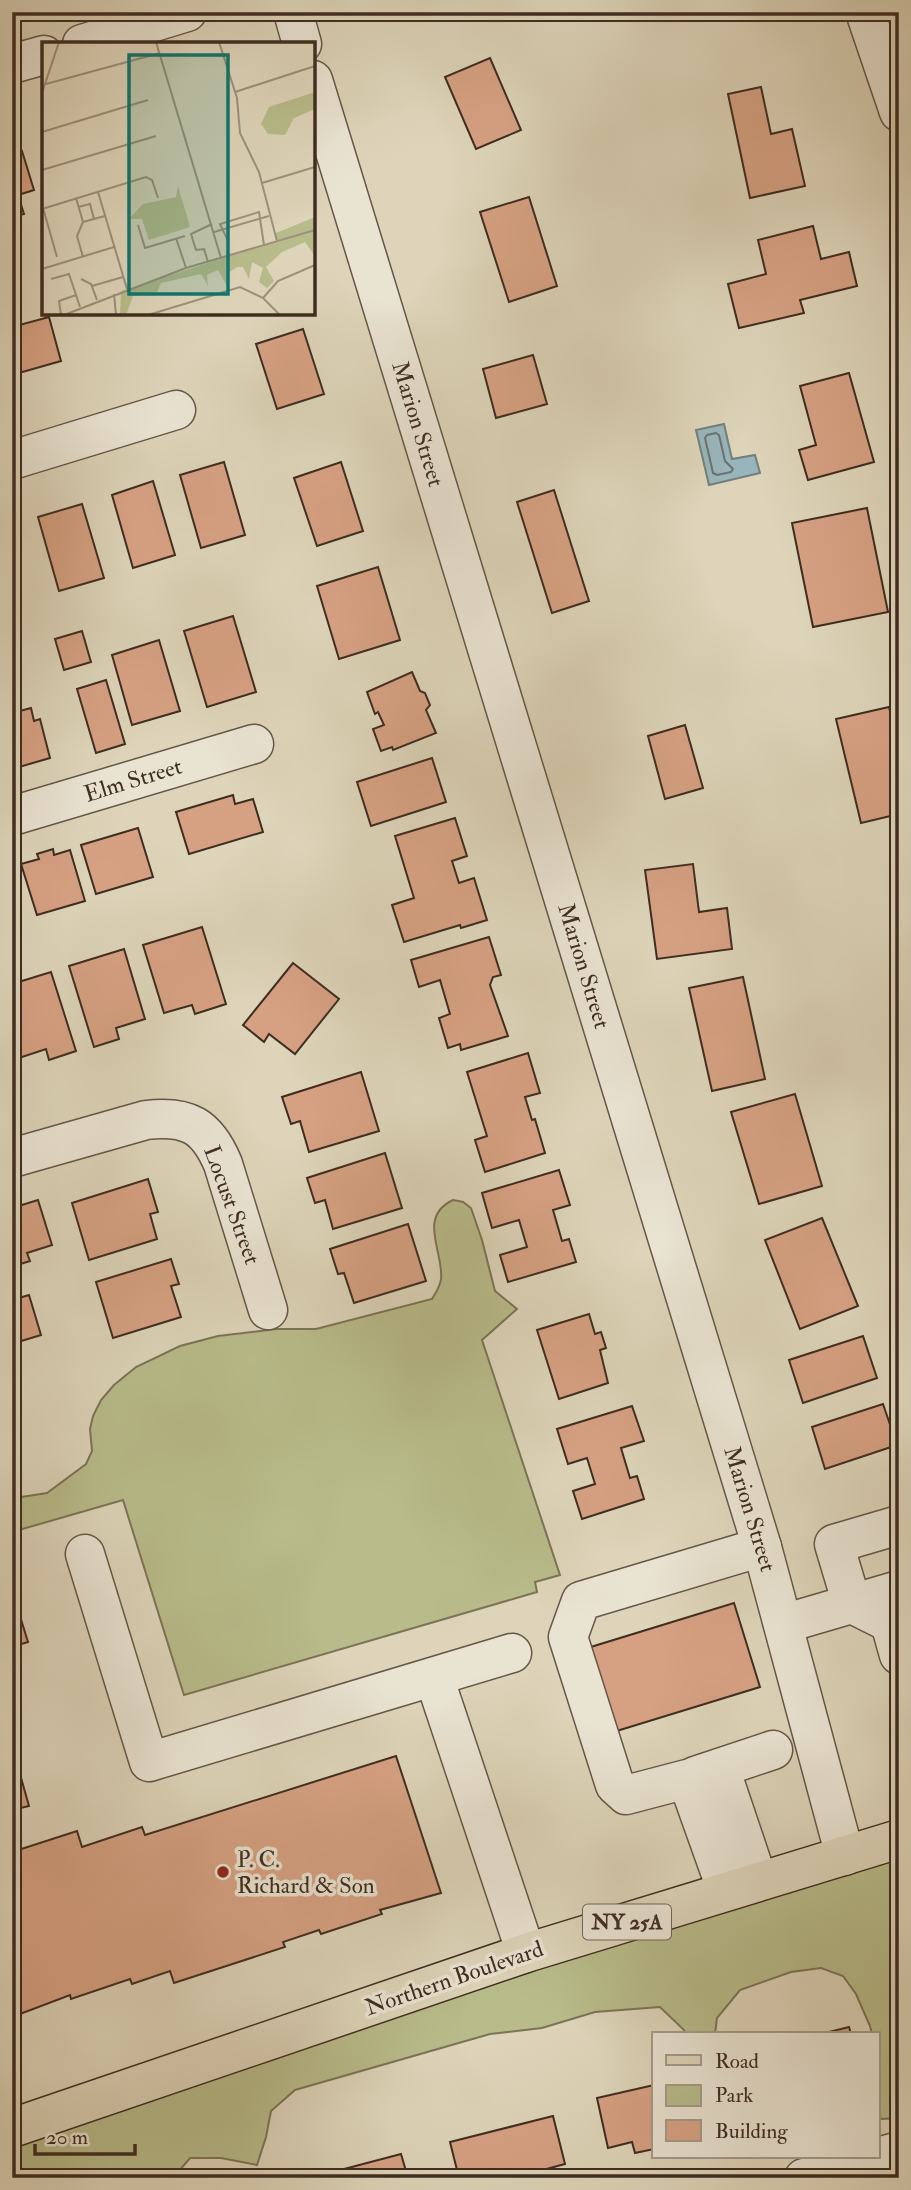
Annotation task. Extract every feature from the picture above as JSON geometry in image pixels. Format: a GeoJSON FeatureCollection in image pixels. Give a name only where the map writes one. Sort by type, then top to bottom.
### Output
{"type":"FeatureCollection","features":[{"type":"Feature","properties":{"kind":"main road","name":"Northern Boulevard"},"geometry":{"type":"LineString","coordinates":[[12,2128],[526,1953],[899,1839]]}},
{"type":"Feature","properties":{"kind":"street"},"geometry":{"type":"LineString","coordinates":[[89,42],[187,12]]}},
{"type":"Feature","properties":{"kind":"street"},"geometry":{"type":"LineString","coordinates":[[293,12],[301,42]]}},
{"type":"Feature","properties":{"kind":"street"},"geometry":{"type":"LineString","coordinates":[[865,12],[899,112]]}},
{"type":"Feature","properties":{"kind":"street"},"geometry":{"type":"LineString","coordinates":[[12,64],[42,56]]}},
{"type":"Feature","properties":{"kind":"street","name":"Marion Street"},"geometry":{"type":"LineString","coordinates":[[315,87],[762,1547],[845,1856]]}},
{"type":"Feature","properties":{"kind":"street"},"geometry":{"type":"LineString","coordinates":[[12,460],[176,410]]}},
{"type":"Feature","properties":{"kind":"street","name":"Elm Street"},"geometry":{"type":"LineString","coordinates":[[12,816],[254,744]]}},
{"type":"Feature","properties":{"kind":"street","name":"Locust Street"},"geometry":{"type":"LineString","coordinates":[[12,1158],[146,1120],[162,1118],[193,1124],[214,1144],[223,1164],[268,1310]]}},
{"type":"Feature","properties":{"kind":"street"},"geometry":{"type":"LineString","coordinates":[[899,1525],[834,1544],[852,1604],[890,1623],[899,1655]]}},
{"type":"Feature","properties":{"kind":"street"},"geometry":{"type":"LineString","coordinates":[[762,1547],[581,1601],[568,1637],[615,1785],[626,1795],[773,1750]]}},
{"type":"Feature","properties":{"kind":"street"},"geometry":{"type":"LineString","coordinates":[[85,1553],[149,1762],[512,1653]]}},
{"type":"Feature","properties":{"kind":"street"},"geometry":{"type":"LineString","coordinates":[[783,1624],[899,1590]]}},
{"type":"Feature","properties":{"kind":"street"},"geometry":{"type":"LineString","coordinates":[[434,1676],[526,1953]]}},
{"type":"Feature","properties":{"kind":"street"},"geometry":{"type":"LineString","coordinates":[[703,1773],[743,1886]]}},
{"type":"Feature","properties":{"kind":"street"},"geometry":{"type":"LineString","coordinates":[[880,2156],[899,2151]]}},
{"type":"Feature","properties":{"kind":"street"},"geometry":{"type":"LineString","coordinates":[[804,2178],[874,2158]]}},
{"type":"Feature","properties":{"kind":"green space"},"geometry":{"type":"Polygon","coordinates":[[[453,1200],[463,1202],[471,1208],[495,1291],[517,1309],[482,1340],[560,1575],[535,1582],[537,1592],[184,1695],[123,1500],[19,1530],[12,1527],[12,1500],[47,1493],[86,1464],[92,1451],[90,1429],[93,1416],[101,1400],[136,1367],[180,1346],[218,1336],[277,1329],[316,1329],[432,1299],[441,1279],[434,1225],[442,1207],[453,1200]]]}},
{"type":"Feature","properties":{"kind":"green space"},"geometry":{"type":"Polygon","coordinates":[[[899,1839],[897,2118],[880,2118],[880,2032],[872,2032],[856,1994],[843,1976],[821,1968],[791,1972],[740,1990],[717,2018],[715,2032],[685,2032],[660,2007],[595,2012],[542,2028],[490,2034],[295,2090],[271,2111],[257,2165],[221,2158],[190,2158],[173,2178],[12,2178],[12,2128],[899,1839]]]}},
{"type":"Feature","properties":{"kind":"water"},"geometry":{"type":"Polygon","coordinates":[[[724,424],[732,459],[755,455],[760,473],[709,485],[696,430],[724,424]]]}},
{"type":"Feature","properties":{"kind":"building"},"geometry":{"type":"Polygon","coordinates":[[[490,58],[521,130],[476,149],[445,77],[490,58]]]}},
{"type":"Feature","properties":{"kind":"building"},"geometry":{"type":"Polygon","coordinates":[[[761,87],[771,134],[792,129],[805,186],[750,198],[728,94],[761,87]]]}},
{"type":"Feature","properties":{"kind":"building"},"geometry":{"type":"Polygon","coordinates":[[[22,151],[34,190],[18,195],[24,214],[12,217],[12,154],[22,151]]]}},
{"type":"Feature","properties":{"kind":"building"},"geometry":{"type":"Polygon","coordinates":[[[529,197],[557,286],[509,302],[480,212],[529,197]]]}},
{"type":"Feature","properties":{"kind":"building"},"geometry":{"type":"Polygon","coordinates":[[[813,226],[821,259],[849,252],[857,286],[800,300],[804,313],[739,328],[728,284],[766,274],[758,240],[813,226]]]}},
{"type":"Feature","properties":{"kind":"building"},"geometry":{"type":"Polygon","coordinates":[[[49,317],[61,361],[12,375],[12,327],[49,317]]]}},
{"type":"Feature","properties":{"kind":"building"},"geometry":{"type":"Polygon","coordinates":[[[303,329],[324,394],[277,409],[256,344],[303,329]]]}},
{"type":"Feature","properties":{"kind":"building"},"geometry":{"type":"Polygon","coordinates":[[[533,355],[547,404],[496,418],[483,369],[533,355]]]}},
{"type":"Feature","properties":{"kind":"building"},"geometry":{"type":"Polygon","coordinates":[[[849,373],[874,462],[808,480],[799,450],[816,445],[800,386],[849,373]]]}},
{"type":"Feature","properties":{"kind":"building"},"geometry":{"type":"Polygon","coordinates":[[[224,462],[245,535],[201,548],[180,475],[224,462]]]}},
{"type":"Feature","properties":{"kind":"building"},"geometry":{"type":"Polygon","coordinates":[[[341,462],[363,531],[317,546],[294,478],[341,462]]]}},
{"type":"Feature","properties":{"kind":"building"},"geometry":{"type":"Polygon","coordinates":[[[153,481],[175,555],[133,568],[112,495],[153,481]]]}},
{"type":"Feature","properties":{"kind":"building"},"geometry":{"type":"Polygon","coordinates":[[[554,490],[589,601],[552,613],[517,502],[554,490]]]}},
{"type":"Feature","properties":{"kind":"building"},"geometry":{"type":"Polygon","coordinates":[[[82,504],[104,578],[59,591],[38,517],[82,504]]]}},
{"type":"Feature","properties":{"kind":"building"},"geometry":{"type":"Polygon","coordinates":[[[867,508],[888,612],[813,627],[792,523],[867,508]]]}},
{"type":"Feature","properties":{"kind":"building"},"geometry":{"type":"Polygon","coordinates":[[[378,567],[400,640],[339,659],[317,586],[378,567]]]}},
{"type":"Feature","properties":{"kind":"building"},"geometry":{"type":"Polygon","coordinates":[[[233,616],[256,692],[207,707],[184,631],[233,616]]]}},
{"type":"Feature","properties":{"kind":"building"},"geometry":{"type":"Polygon","coordinates":[[[82,631],[91,662],[64,670],[55,639],[82,631]]]}},
{"type":"Feature","properties":{"kind":"building"},"geometry":{"type":"Polygon","coordinates":[[[159,640],[180,711],[132,725],[112,655],[159,640]]]}},
{"type":"Feature","properties":{"kind":"building"},"geometry":{"type":"Polygon","coordinates":[[[412,672],[430,705],[426,710],[436,733],[393,750],[392,747],[381,751],[373,729],[384,725],[378,712],[375,714],[367,692],[412,672]]]}},
{"type":"Feature","properties":{"kind":"building"},"geometry":{"type":"Polygon","coordinates":[[[106,680],[125,744],[96,753],[77,689],[106,680]]]}},
{"type":"Feature","properties":{"kind":"building"},"geometry":{"type":"Polygon","coordinates":[[[889,707],[899,749],[899,814],[861,823],[836,719],[889,707]]]}},
{"type":"Feature","properties":{"kind":"building"},"geometry":{"type":"Polygon","coordinates":[[[31,708],[34,721],[40,719],[50,758],[19,767],[16,754],[12,755],[12,713],[31,708]]]}},
{"type":"Feature","properties":{"kind":"building"},"geometry":{"type":"Polygon","coordinates":[[[685,725],[703,788],[665,799],[648,736],[685,725]]]}},
{"type":"Feature","properties":{"kind":"building"},"geometry":{"type":"Polygon","coordinates":[[[432,758],[446,802],[371,826],[357,782],[432,758]]]}},
{"type":"Feature","properties":{"kind":"building"},"geometry":{"type":"Polygon","coordinates":[[[233,795],[235,804],[253,799],[263,832],[189,854],[176,812],[233,795]]]}},
{"type":"Feature","properties":{"kind":"building"},"geometry":{"type":"Polygon","coordinates":[[[455,818],[467,856],[452,861],[459,883],[474,878],[487,920],[404,942],[392,905],[414,898],[395,836],[455,818]]]}},
{"type":"Feature","properties":{"kind":"building"},"geometry":{"type":"Polygon","coordinates":[[[138,828],[153,877],[96,894],[81,845],[138,828]]]}},
{"type":"Feature","properties":{"kind":"building"},"geometry":{"type":"Polygon","coordinates":[[[53,849],[54,855],[70,850],[85,901],[37,915],[21,864],[39,859],[37,854],[53,849]]]}},
{"type":"Feature","properties":{"kind":"building"},"geometry":{"type":"Polygon","coordinates":[[[693,864],[699,912],[727,908],[732,949],[657,959],[645,870],[693,864]]]}},
{"type":"Feature","properties":{"kind":"building"},"geometry":{"type":"Polygon","coordinates":[[[202,927],[226,1004],[195,1014],[192,1005],[164,1013],[143,945],[202,927]]]}},
{"type":"Feature","properties":{"kind":"building"},"geometry":{"type":"Polygon","coordinates":[[[489,937],[501,975],[493,977],[490,985],[508,1036],[461,1050],[460,1044],[448,1048],[439,1018],[450,1014],[440,980],[419,987],[411,960],[489,937]]]}},
{"type":"Feature","properties":{"kind":"building"},"geometry":{"type":"Polygon","coordinates":[[[124,949],[145,1019],[116,1028],[119,1039],[94,1047],[69,966],[124,949]]]}},
{"type":"Feature","properties":{"kind":"building"},"geometry":{"type":"Polygon","coordinates":[[[293,963],[339,999],[295,1054],[269,1034],[264,1042],[243,1025],[293,963]]]}},
{"type":"Feature","properties":{"kind":"building"},"geometry":{"type":"Polygon","coordinates":[[[51,972],[76,1051],[49,1060],[46,1049],[19,1058],[12,1036],[12,984],[51,972]]]}},
{"type":"Feature","properties":{"kind":"building"},"geometry":{"type":"Polygon","coordinates":[[[743,977],[765,1079],[712,1091],[689,988],[743,977]]]}},
{"type":"Feature","properties":{"kind":"building"},"geometry":{"type":"Polygon","coordinates":[[[528,1053],[540,1093],[525,1097],[545,1153],[485,1172],[475,1140],[487,1136],[467,1072],[528,1053]]]}},
{"type":"Feature","properties":{"kind":"building"},"geometry":{"type":"Polygon","coordinates":[[[361,1072],[379,1131],[309,1152],[300,1121],[291,1124],[282,1097],[361,1072]]]}},
{"type":"Feature","properties":{"kind":"building"},"geometry":{"type":"Polygon","coordinates":[[[795,1094],[822,1186],[759,1204],[731,1112],[795,1094]]]}},
{"type":"Feature","properties":{"kind":"building"},"geometry":{"type":"Polygon","coordinates":[[[385,1153],[402,1208],[333,1229],[325,1200],[315,1203],[307,1178],[385,1153]]]}},
{"type":"Feature","properties":{"kind":"building"},"geometry":{"type":"Polygon","coordinates":[[[559,1170],[570,1205],[553,1210],[562,1241],[569,1239],[576,1262],[508,1282],[500,1255],[527,1247],[519,1220],[492,1228],[482,1193],[559,1170]]]}},
{"type":"Feature","properties":{"kind":"building"},"geometry":{"type":"Polygon","coordinates":[[[148,1179],[158,1212],[150,1214],[157,1239],[89,1260],[72,1203],[148,1179]]]}},
{"type":"Feature","properties":{"kind":"building"},"geometry":{"type":"Polygon","coordinates":[[[38,1200],[52,1245],[27,1253],[30,1261],[14,1266],[12,1208],[38,1200]]]}},
{"type":"Feature","properties":{"kind":"building"},"geometry":{"type":"Polygon","coordinates":[[[822,1218],[858,1306],[800,1329],[765,1240],[822,1218]]]}},
{"type":"Feature","properties":{"kind":"building"},"geometry":{"type":"Polygon","coordinates":[[[408,1224],[426,1281],[354,1303],[344,1273],[338,1274],[330,1249],[408,1224]]]}},
{"type":"Feature","properties":{"kind":"building"},"geometry":{"type":"Polygon","coordinates":[[[171,1259],[179,1284],[171,1286],[181,1317],[113,1338],[96,1282],[171,1259]]]}},
{"type":"Feature","properties":{"kind":"building"},"geometry":{"type":"Polygon","coordinates":[[[29,1295],[41,1335],[18,1342],[12,1325],[12,1300],[29,1295]]]}},
{"type":"Feature","properties":{"kind":"building"},"geometry":{"type":"Polygon","coordinates":[[[589,1314],[595,1334],[601,1332],[606,1348],[600,1350],[608,1383],[559,1399],[537,1330],[589,1314]]]}},
{"type":"Feature","properties":{"kind":"building"},"geometry":{"type":"Polygon","coordinates":[[[863,1336],[877,1378],[803,1403],[789,1360],[863,1336]]]}},
{"type":"Feature","properties":{"kind":"building"},"geometry":{"type":"Polygon","coordinates":[[[883,1404],[897,1445],[825,1469],[812,1427],[883,1404]]]}},
{"type":"Feature","properties":{"kind":"building"},"geometry":{"type":"Polygon","coordinates":[[[632,1406],[644,1441],[621,1448],[630,1478],[637,1476],[644,1499],[582,1519],[573,1491],[595,1484],[587,1458],[568,1464],[557,1429],[632,1406]]]}},
{"type":"Feature","properties":{"kind":"building"},"geometry":{"type":"Polygon","coordinates":[[[12,1590],[28,1642],[12,1647],[12,1590]]]}},
{"type":"Feature","properties":{"kind":"building"},"geometry":{"type":"Polygon","coordinates":[[[734,1603],[760,1687],[607,1734],[581,1650],[734,1603]]]}},
{"type":"Feature","properties":{"kind":"building","name":"P. C. Richard & Son"},"geometry":{"type":"Polygon","coordinates":[[[396,1756],[441,1893],[380,1910],[382,1914],[321,1934],[319,1930],[283,1942],[285,1947],[174,1983],[170,1971],[132,1984],[130,1979],[71,1999],[70,1995],[12,2017],[12,1852],[77,1831],[82,1847],[142,1827],[145,1835],[396,1756]]]}},
{"type":"Feature","properties":{"kind":"building"},"geometry":{"type":"Polygon","coordinates":[[[16,1760],[29,1806],[12,1810],[12,1761],[16,1760]]]}},
{"type":"Feature","properties":{"kind":"building"},"geometry":{"type":"Polygon","coordinates":[[[849,2027],[850,2032],[829,2032],[849,2027]]]}},
{"type":"Feature","properties":{"kind":"building"},"geometry":{"type":"Polygon","coordinates":[[[652,2085],[652,2149],[635,2153],[632,2142],[608,2148],[597,2098],[652,2085]]]}},
{"type":"Feature","properties":{"kind":"building"},"geometry":{"type":"Polygon","coordinates":[[[553,2116],[565,2164],[513,2178],[459,2178],[450,2142],[553,2116]]]}},
{"type":"Feature","properties":{"kind":"building"},"geometry":{"type":"Polygon","coordinates":[[[401,2154],[408,2178],[310,2178],[401,2154]]]}},
{"type":"Feature","properties":{"kind":"place","name":"P. C. Richard & Son"},"geometry":{"type":"Point","coordinates":[223,1872]}}]}
